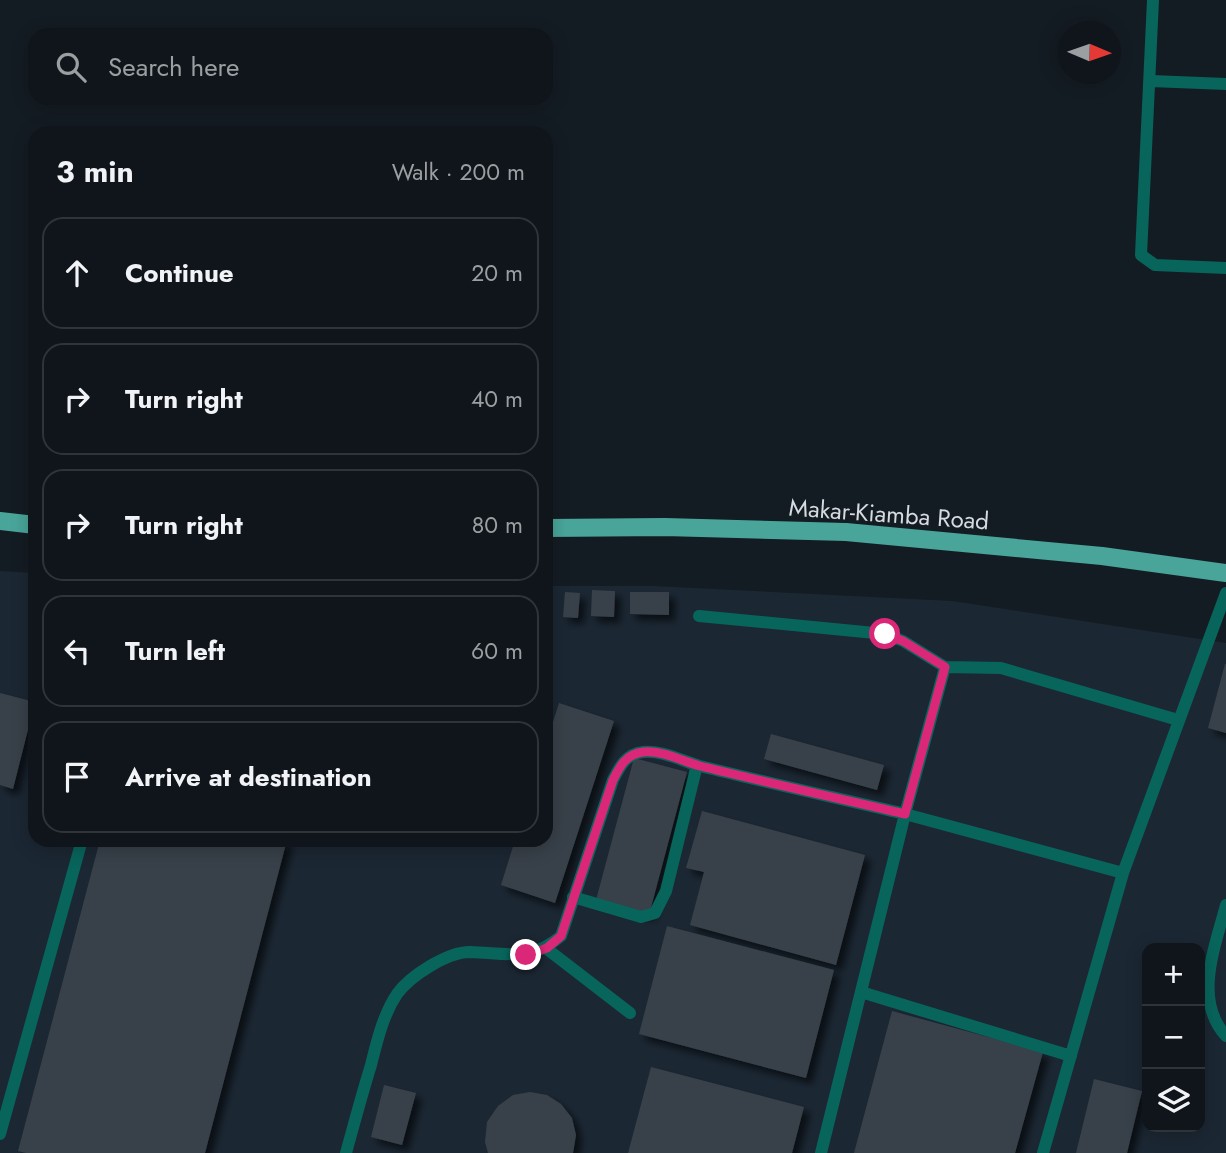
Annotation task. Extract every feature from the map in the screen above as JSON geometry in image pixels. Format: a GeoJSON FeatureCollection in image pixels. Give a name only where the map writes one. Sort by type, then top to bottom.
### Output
{"type":"FeatureCollection","features":[{"type":"Feature","properties":{"kind":"main road"},"geometry":{"type":"LineString","coordinates":[[0,522],[28,524]]}},
{"type":"Feature","properties":{"kind":"main road","name":"Makar-Kiamba Road"},"geometry":{"type":"LineString","coordinates":[[553,528],[665,527],[846,532],[1102,556],[1226,573]]}},
{"type":"Feature","properties":{"kind":"lane"},"geometry":{"type":"LineString","coordinates":[[1153,0],[1141,255],[1155,265],[1226,268]]}},
{"type":"Feature","properties":{"kind":"lane"},"geometry":{"type":"LineString","coordinates":[[1151,80],[1226,84]]}},
{"type":"Feature","properties":{"kind":"lane"},"geometry":{"type":"LineString","coordinates":[[1043,1153],[1123,873],[1226,593]]}},
{"type":"Feature","properties":{"kind":"lane"},"geometry":{"type":"LineString","coordinates":[[699,616],[885,634],[903,641],[945,667],[1001,667],[1178,720]]}},
{"type":"Feature","properties":{"kind":"lane"},"geometry":{"type":"LineString","coordinates":[[821,1153],[905,814],[945,667]]}},
{"type":"Feature","properties":{"kind":"lane"},"geometry":{"type":"LineString","coordinates":[[346,1153],[380,1030],[398,993],[421,972],[442,959],[465,952],[526,955],[547,948],[561,936],[613,780],[628,757],[642,752],[657,752],[697,765],[905,814],[1123,873]]}},
{"type":"Feature","properties":{"kind":"lane"},"geometry":{"type":"LineString","coordinates":[[573,898],[641,917],[655,913],[666,891],[697,765]]}},
{"type":"Feature","properties":{"kind":"lane"},"geometry":{"type":"LineString","coordinates":[[0,1134],[80,847]]}},
{"type":"Feature","properties":{"kind":"lane"},"geometry":{"type":"LineString","coordinates":[[1226,905],[1208,983],[1215,1024],[1226,1036]]}},
{"type":"Feature","properties":{"kind":"lane"},"geometry":{"type":"LineString","coordinates":[[547,948],[630,1013]]}},
{"type":"Feature","properties":{"kind":"lane"},"geometry":{"type":"LineString","coordinates":[[861,992],[1071,1056]]}},
{"type":"Feature","properties":{"kind":"shaded area"},"geometry":{"type":"Polygon","coordinates":[[[0,571],[28,573],[28,847],[553,847],[553,586],[654,586],[952,601],[1226,643],[1226,1153],[0,1153],[0,571]]]}},
{"type":"Feature","properties":{"kind":"building"},"geometry":{"type":"Polygon","coordinates":[[[592,590],[615,591],[614,617],[591,616],[592,590]]]}},
{"type":"Feature","properties":{"kind":"building"},"geometry":{"type":"Polygon","coordinates":[[[565,592],[580,593],[578,618],[563,617],[565,592]]]}},
{"type":"Feature","properties":{"kind":"building"},"geometry":{"type":"Polygon","coordinates":[[[630,592],[669,592],[669,615],[630,614],[630,592]]]}},
{"type":"Feature","properties":{"kind":"building"},"geometry":{"type":"Polygon","coordinates":[[[1226,664],[1226,733],[1208,728],[1226,664]]]}},
{"type":"Feature","properties":{"kind":"building"},"geometry":{"type":"Polygon","coordinates":[[[0,693],[28,700],[28,730],[13,789],[0,785],[0,693]]]}},
{"type":"Feature","properties":{"kind":"building"},"geometry":{"type":"Polygon","coordinates":[[[559,703],[614,721],[555,903],[501,885],[513,847],[553,847],[553,722],[559,703]]]}},
{"type":"Feature","properties":{"kind":"building"},"geometry":{"type":"Polygon","coordinates":[[[771,734],[884,765],[877,790],[764,759],[771,734]]]}},
{"type":"Feature","properties":{"kind":"building"},"geometry":{"type":"Polygon","coordinates":[[[634,758],[687,772],[649,915],[596,900],[634,758]]]}},
{"type":"Feature","properties":{"kind":"building"},"geometry":{"type":"Polygon","coordinates":[[[702,811],[865,855],[836,965],[690,925],[704,872],[686,868],[702,811]]]}},
{"type":"Feature","properties":{"kind":"building"},"geometry":{"type":"Polygon","coordinates":[[[98,847],[285,847],[205,1153],[18,1151],[98,847]]]}},
{"type":"Feature","properties":{"kind":"building"},"geometry":{"type":"Polygon","coordinates":[[[667,926],[834,970],[806,1078],[639,1034],[667,926]]]}},
{"type":"Feature","properties":{"kind":"building"},"geometry":{"type":"Polygon","coordinates":[[[892,1011],[1043,1052],[1015,1153],[854,1153],[892,1011]]]}},
{"type":"Feature","properties":{"kind":"building"},"geometry":{"type":"Polygon","coordinates":[[[651,1067],[804,1107],[792,1153],[628,1153],[651,1067]]]}},
{"type":"Feature","properties":{"kind":"building"},"geometry":{"type":"Polygon","coordinates":[[[1094,1079],[1142,1091],[1127,1153],[1076,1153],[1094,1079]]]}},
{"type":"Feature","properties":{"kind":"building"},"geometry":{"type":"Polygon","coordinates":[[[384,1085],[416,1093],[402,1145],[371,1137],[384,1085]]]}},
{"type":"Feature","properties":{"kind":"building"},"geometry":{"type":"Polygon","coordinates":[[[530,1092],[547,1095],[561,1104],[572,1118],[576,1135],[573,1153],[488,1153],[485,1142],[487,1122],[498,1106],[513,1095],[530,1092]]]}},
{"type":"Feature","properties":{"kind":"route"},"geometry":{"type":"LineString","coordinates":[[526,955],[547,948],[561,936],[613,780],[628,757],[642,752],[657,752],[697,765],[905,814],[945,667],[903,641],[885,634]]}}]}
